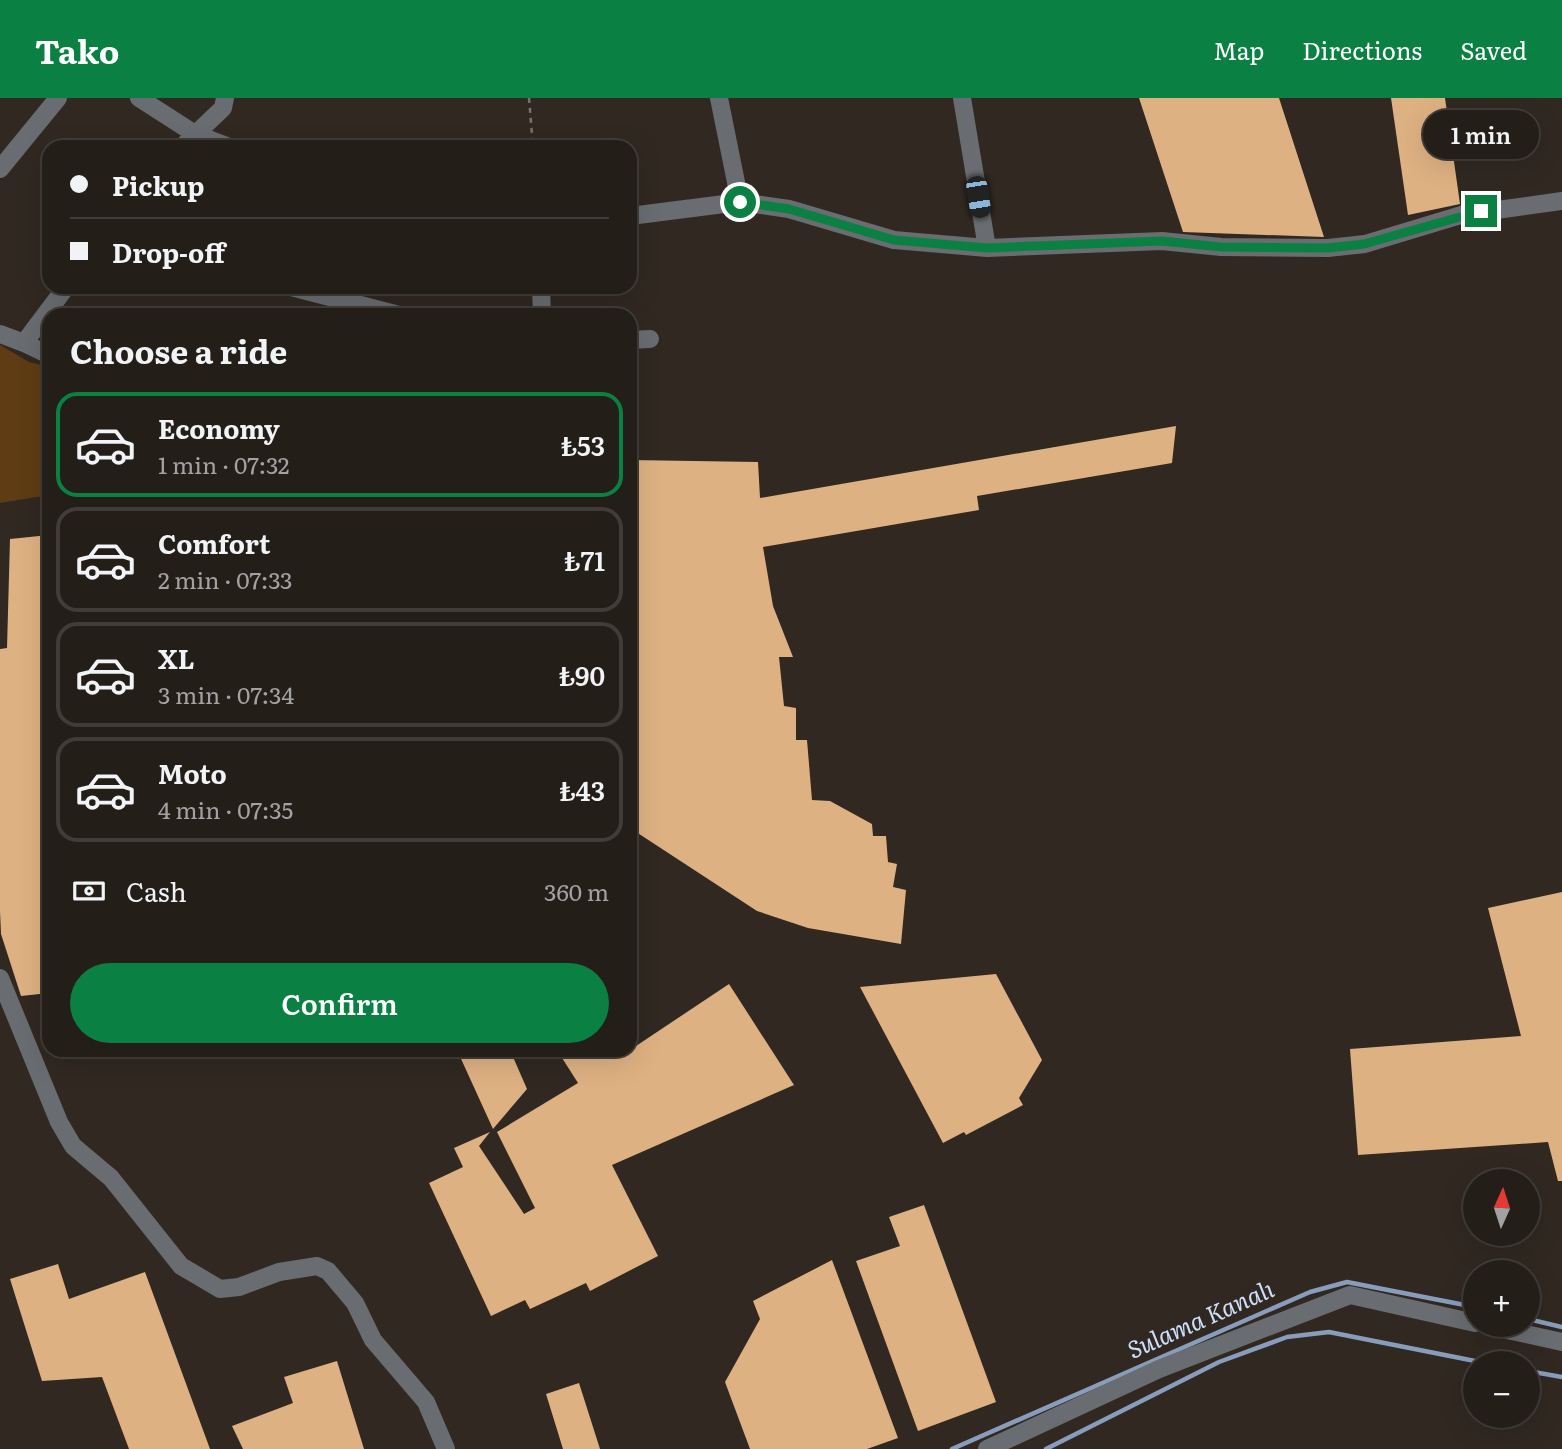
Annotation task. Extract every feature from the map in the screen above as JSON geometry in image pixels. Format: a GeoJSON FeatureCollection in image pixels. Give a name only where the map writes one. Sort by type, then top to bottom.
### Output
{"type":"FeatureCollection","features":[{"type":"Feature","properties":{"kind":"street"},"geometry":{"type":"LineString","coordinates":[[0,169],[58,98]]}},
{"type":"Feature","properties":{"kind":"street"},"geometry":{"type":"LineString","coordinates":[[139,98],[195,134],[211,140]]}},
{"type":"Feature","properties":{"kind":"street"},"geometry":{"type":"LineString","coordinates":[[189,140],[223,108],[226,98]]}},
{"type":"Feature","properties":{"kind":"street"},"geometry":{"type":"LineString","coordinates":[[719,98],[740,202]]}},
{"type":"Feature","properties":{"kind":"street"},"geometry":{"type":"LineString","coordinates":[[962,98],[987,248]]}},
{"type":"Feature","properties":{"kind":"street"},"geometry":{"type":"LineString","coordinates":[[637,215],[740,202],[789,209],[894,240],[987,248],[1162,241],[1221,247],[1328,248],[1364,244],[1461,215],[1562,201]]}},
{"type":"Feature","properties":{"kind":"street"},"geometry":{"type":"LineString","coordinates":[[319,294],[372,308]]}},
{"type":"Feature","properties":{"kind":"street"},"geometry":{"type":"LineString","coordinates":[[24,343],[42,319]]}},
{"type":"Feature","properties":{"kind":"street"},"geometry":{"type":"LineString","coordinates":[[0,334],[42,352]]}},
{"type":"Feature","properties":{"kind":"street"},"geometry":{"type":"LineString","coordinates":[[637,340],[650,339]]}},
{"type":"Feature","properties":{"kind":"street"},"geometry":{"type":"LineString","coordinates":[[0,978],[59,1122],[73,1146],[111,1178],[181,1266],[220,1289],[239,1287],[279,1272],[317,1266],[328,1271],[355,1303],[373,1340],[426,1402],[446,1449]]}},
{"type":"Feature","properties":{"kind":"street"},"geometry":{"type":"LineString","coordinates":[[987,1449],[1159,1369],[1350,1295],[1463,1319]]}},
{"type":"Feature","properties":{"kind":"street"},"geometry":{"type":"LineString","coordinates":[[1539,1337],[1562,1342]]}},
{"type":"Feature","properties":{"kind":"path"},"geometry":{"type":"LineString","coordinates":[[529,98],[532,140]]}},
{"type":"Feature","properties":{"kind":"shaded area"},"geometry":{"type":"Polygon","coordinates":[[[0,345],[29,362],[42,365],[42,496],[0,503],[0,345]]]}},
{"type":"Feature","properties":{"kind":"building"},"geometry":{"type":"Polygon","coordinates":[[[1139,98],[1279,98],[1324,237],[1183,232],[1139,98]]]}},
{"type":"Feature","properties":{"kind":"building"},"geometry":{"type":"Polygon","coordinates":[[[1391,98],[1445,98],[1460,204],[1408,215],[1391,98]]]}},
{"type":"Feature","properties":{"kind":"building"},"geometry":{"type":"Polygon","coordinates":[[[1176,426],[1172,463],[977,496],[979,510],[763,547],[773,606],[793,657],[779,657],[784,706],[796,708],[796,740],[807,740],[812,800],[830,801],[872,824],[873,836],[886,836],[888,862],[897,864],[893,887],[906,890],[901,944],[808,928],[757,911],[637,833],[637,460],[758,462],[760,498],[1176,426]]]}},
{"type":"Feature","properties":{"kind":"building"},"geometry":{"type":"Polygon","coordinates":[[[42,536],[42,994],[21,996],[1,934],[0,911],[0,649],[7,648],[10,539],[42,536]]]}},
{"type":"Feature","properties":{"kind":"building"},"geometry":{"type":"Polygon","coordinates":[[[1562,892],[1562,1181],[1558,1181],[1548,1142],[1358,1155],[1350,1049],[1521,1036],[1488,908],[1562,892]]]}},
{"type":"Feature","properties":{"kind":"building"},"geometry":{"type":"Polygon","coordinates":[[[996,974],[1042,1060],[1019,1098],[1023,1105],[966,1135],[964,1132],[943,1143],[860,987],[996,974]]]}},
{"type":"Feature","properties":{"kind":"building"},"geometry":{"type":"Polygon","coordinates":[[[729,984],[794,1085],[612,1165],[658,1256],[590,1291],[586,1283],[530,1309],[525,1300],[491,1316],[429,1183],[463,1167],[454,1148],[490,1132],[479,1146],[524,1214],[535,1208],[497,1132],[578,1083],[561,1057],[637,1057],[637,1045],[729,984]]]}},
{"type":"Feature","properties":{"kind":"building"},"geometry":{"type":"Polygon","coordinates":[[[460,1057],[513,1057],[527,1089],[493,1129],[460,1057]]]}},
{"type":"Feature","properties":{"kind":"building"},"geometry":{"type":"Polygon","coordinates":[[[924,1205],[996,1402],[918,1431],[856,1261],[900,1246],[889,1217],[924,1205]]]}},
{"type":"Feature","properties":{"kind":"building"},"geometry":{"type":"Polygon","coordinates":[[[832,1260],[898,1438],[867,1449],[750,1449],[725,1382],[760,1319],[753,1301],[832,1260]]]}},
{"type":"Feature","properties":{"kind":"building"},"geometry":{"type":"Polygon","coordinates":[[[58,1264],[69,1299],[145,1272],[210,1449],[129,1449],[102,1377],[42,1381],[10,1279],[58,1264]]]}},
{"type":"Feature","properties":{"kind":"building"},"geometry":{"type":"Polygon","coordinates":[[[337,1361],[364,1449],[243,1449],[232,1426],[293,1403],[284,1377],[337,1361]]]}},
{"type":"Feature","properties":{"kind":"building"},"geometry":{"type":"Polygon","coordinates":[[[579,1383],[600,1449],[563,1449],[546,1394],[579,1383]]]}},
{"type":"Feature","properties":{"kind":"waterway","name":"Sulama Kanalı"},"geometry":{"type":"LineString","coordinates":[[952,1449],[1310,1292],[1347,1282],[1463,1305]]}},
{"type":"Feature","properties":{"kind":"waterway","name":"Sulama Kanalı"},"geometry":{"type":"LineString","coordinates":[[1540,1322],[1562,1327]]}},
{"type":"Feature","properties":{"kind":"waterway"},"geometry":{"type":"LineString","coordinates":[[1046,1449],[1219,1362],[1287,1337],[1329,1332],[1463,1359]]}},
{"type":"Feature","properties":{"kind":"waterway"},"geometry":{"type":"LineString","coordinates":[[1540,1373],[1562,1377]]}},
{"type":"Feature","properties":{"kind":"route"},"geometry":{"type":"LineString","coordinates":[[740,202],[789,209],[835,225],[894,240],[987,248],[1162,241],[1221,247],[1328,248],[1364,244],[1481,211]]}}]}
